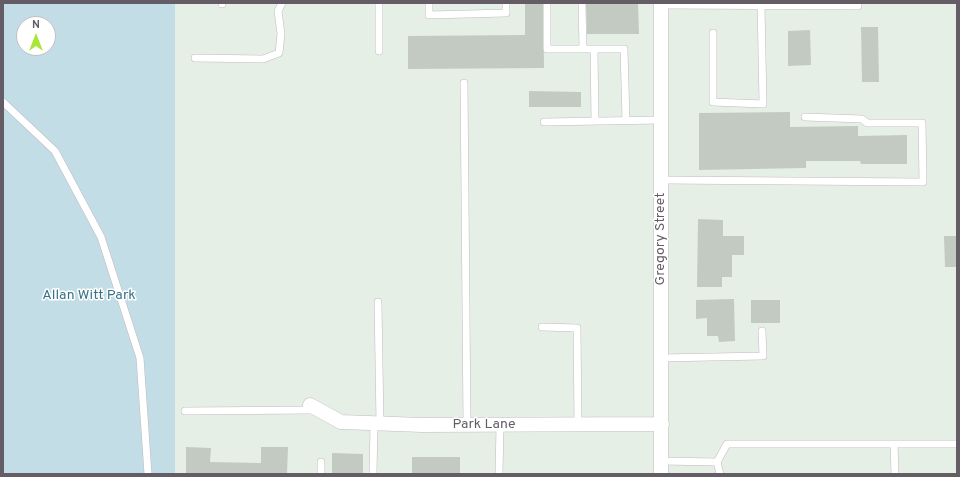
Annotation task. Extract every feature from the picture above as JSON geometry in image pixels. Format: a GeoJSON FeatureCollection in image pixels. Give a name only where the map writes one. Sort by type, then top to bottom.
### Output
{"type":"FeatureCollection","features":[{"type":"Feature","properties":{"kind":"street","name":"Gregory Street"},"geometry":{"type":"LineString","coordinates":[[661,4],[662,468]]}},
{"type":"Feature","properties":{"kind":"street","name":"Park Lane"},"geometry":{"type":"LineString","coordinates":[[315,408],[341,422],[377,424],[662,424]]}},
{"type":"Feature","properties":{"kind":"lane"},"geometry":{"type":"LineString","coordinates":[[195,58],[264,59],[279,53],[281,34],[278,10],[282,3]]}},
{"type":"Feature","properties":{"kind":"lane"},"geometry":{"type":"LineString","coordinates":[[379,3],[379,51]]}},
{"type":"Feature","properties":{"kind":"lane"},"geometry":{"type":"LineString","coordinates":[[429,3],[428,15],[506,13],[506,3]]}},
{"type":"Feature","properties":{"kind":"lane"},"geometry":{"type":"LineString","coordinates":[[547,3],[547,49],[624,49],[626,121]]}},
{"type":"Feature","properties":{"kind":"lane"},"geometry":{"type":"LineString","coordinates":[[582,3],[582,49]]}},
{"type":"Feature","properties":{"kind":"lane"},"geometry":{"type":"LineString","coordinates":[[661,4],[858,6]]}},
{"type":"Feature","properties":{"kind":"lane"},"geometry":{"type":"LineString","coordinates":[[713,33],[712,102],[763,104],[761,5]]}},
{"type":"Feature","properties":{"kind":"lane"},"geometry":{"type":"LineString","coordinates":[[594,49],[595,121]]}},
{"type":"Feature","properties":{"kind":"lane"},"geometry":{"type":"LineString","coordinates":[[464,83],[467,425]]}},
{"type":"Feature","properties":{"kind":"lane"},"geometry":{"type":"LineString","coordinates":[[3,102],[55,151],[101,237],[140,358],[148,474]]}},
{"type":"Feature","properties":{"kind":"lane"},"geometry":{"type":"LineString","coordinates":[[661,180],[923,182],[922,123],[867,123],[862,119],[805,117]]}},
{"type":"Feature","properties":{"kind":"lane"},"geometry":{"type":"LineString","coordinates":[[544,122],[661,120]]}},
{"type":"Feature","properties":{"kind":"lane"},"geometry":{"type":"LineString","coordinates":[[373,474],[377,424],[378,302]]}},
{"type":"Feature","properties":{"kind":"lane"},"geometry":{"type":"LineString","coordinates":[[542,327],[577,328],[578,424]]}},
{"type":"Feature","properties":{"kind":"lane"},"geometry":{"type":"LineString","coordinates":[[662,358],[763,356],[762,331]]}},
{"type":"Feature","properties":{"kind":"lane"},"geometry":{"type":"LineString","coordinates":[[185,411],[315,408]]}},
{"type":"Feature","properties":{"kind":"lane"},"geometry":{"type":"LineString","coordinates":[[499,474],[500,425]]}},
{"type":"Feature","properties":{"kind":"lane"},"geometry":{"type":"LineString","coordinates":[[720,474],[717,462],[727,444],[957,444]]}},
{"type":"Feature","properties":{"kind":"lane"},"geometry":{"type":"LineString","coordinates":[[894,444],[895,474]]}},
{"type":"Feature","properties":{"kind":"lane"},"geometry":{"type":"LineString","coordinates":[[321,462],[321,474]]}},
{"type":"Feature","properties":{"kind":"lane"},"geometry":{"type":"LineString","coordinates":[[662,468],[717,462]]}},
{"type":"Feature","properties":{"kind":"green space","name":"Allan Witt Park"},"geometry":{"type":"Polygon","coordinates":[[[3,3],[175,3],[175,474],[3,474],[3,3]]]}},
{"type":"Feature","properties":{"kind":"building"},"geometry":{"type":"Polygon","coordinates":[[[525,3],[543,3],[544,68],[408,69],[408,36],[525,35],[525,3]]]}},
{"type":"Feature","properties":{"kind":"building"},"geometry":{"type":"Polygon","coordinates":[[[586,3],[638,3],[639,34],[587,34],[586,3]]]}},
{"type":"Feature","properties":{"kind":"building"},"geometry":{"type":"Polygon","coordinates":[[[861,27],[878,27],[879,82],[862,82],[861,27]]]}},
{"type":"Feature","properties":{"kind":"building"},"geometry":{"type":"Polygon","coordinates":[[[810,30],[811,65],[788,66],[788,31],[810,30]]]}},
{"type":"Feature","properties":{"kind":"building"},"geometry":{"type":"Polygon","coordinates":[[[529,91],[581,92],[581,107],[529,107],[529,91]]]}},
{"type":"Feature","properties":{"kind":"building"},"geometry":{"type":"Polygon","coordinates":[[[790,112],[790,127],[858,126],[858,136],[907,135],[907,164],[861,164],[860,161],[806,161],[806,168],[699,170],[699,113],[790,112]]]}},
{"type":"Feature","properties":{"kind":"building"},"geometry":{"type":"Polygon","coordinates":[[[698,219],[723,220],[723,236],[744,236],[744,255],[732,255],[732,277],[722,277],[722,287],[697,287],[698,219]]]}},
{"type":"Feature","properties":{"kind":"building"},"geometry":{"type":"Polygon","coordinates":[[[944,236],[957,236],[957,267],[945,267],[944,236]]]}},
{"type":"Feature","properties":{"kind":"building"},"geometry":{"type":"Polygon","coordinates":[[[734,299],[735,341],[719,342],[718,336],[707,336],[707,318],[696,319],[696,300],[734,299]]]}},
{"type":"Feature","properties":{"kind":"building"},"geometry":{"type":"Polygon","coordinates":[[[751,300],[780,300],[780,323],[751,323],[751,300]]]}},
{"type":"Feature","properties":{"kind":"building"},"geometry":{"type":"Polygon","coordinates":[[[186,447],[211,448],[210,462],[261,463],[261,447],[288,447],[287,474],[186,474],[186,447]]]}},
{"type":"Feature","properties":{"kind":"building"},"geometry":{"type":"Polygon","coordinates":[[[332,453],[363,454],[363,474],[332,474],[332,453]]]}},
{"type":"Feature","properties":{"kind":"building"},"geometry":{"type":"Polygon","coordinates":[[[412,457],[460,457],[460,474],[412,474],[412,457]]]}}]}
